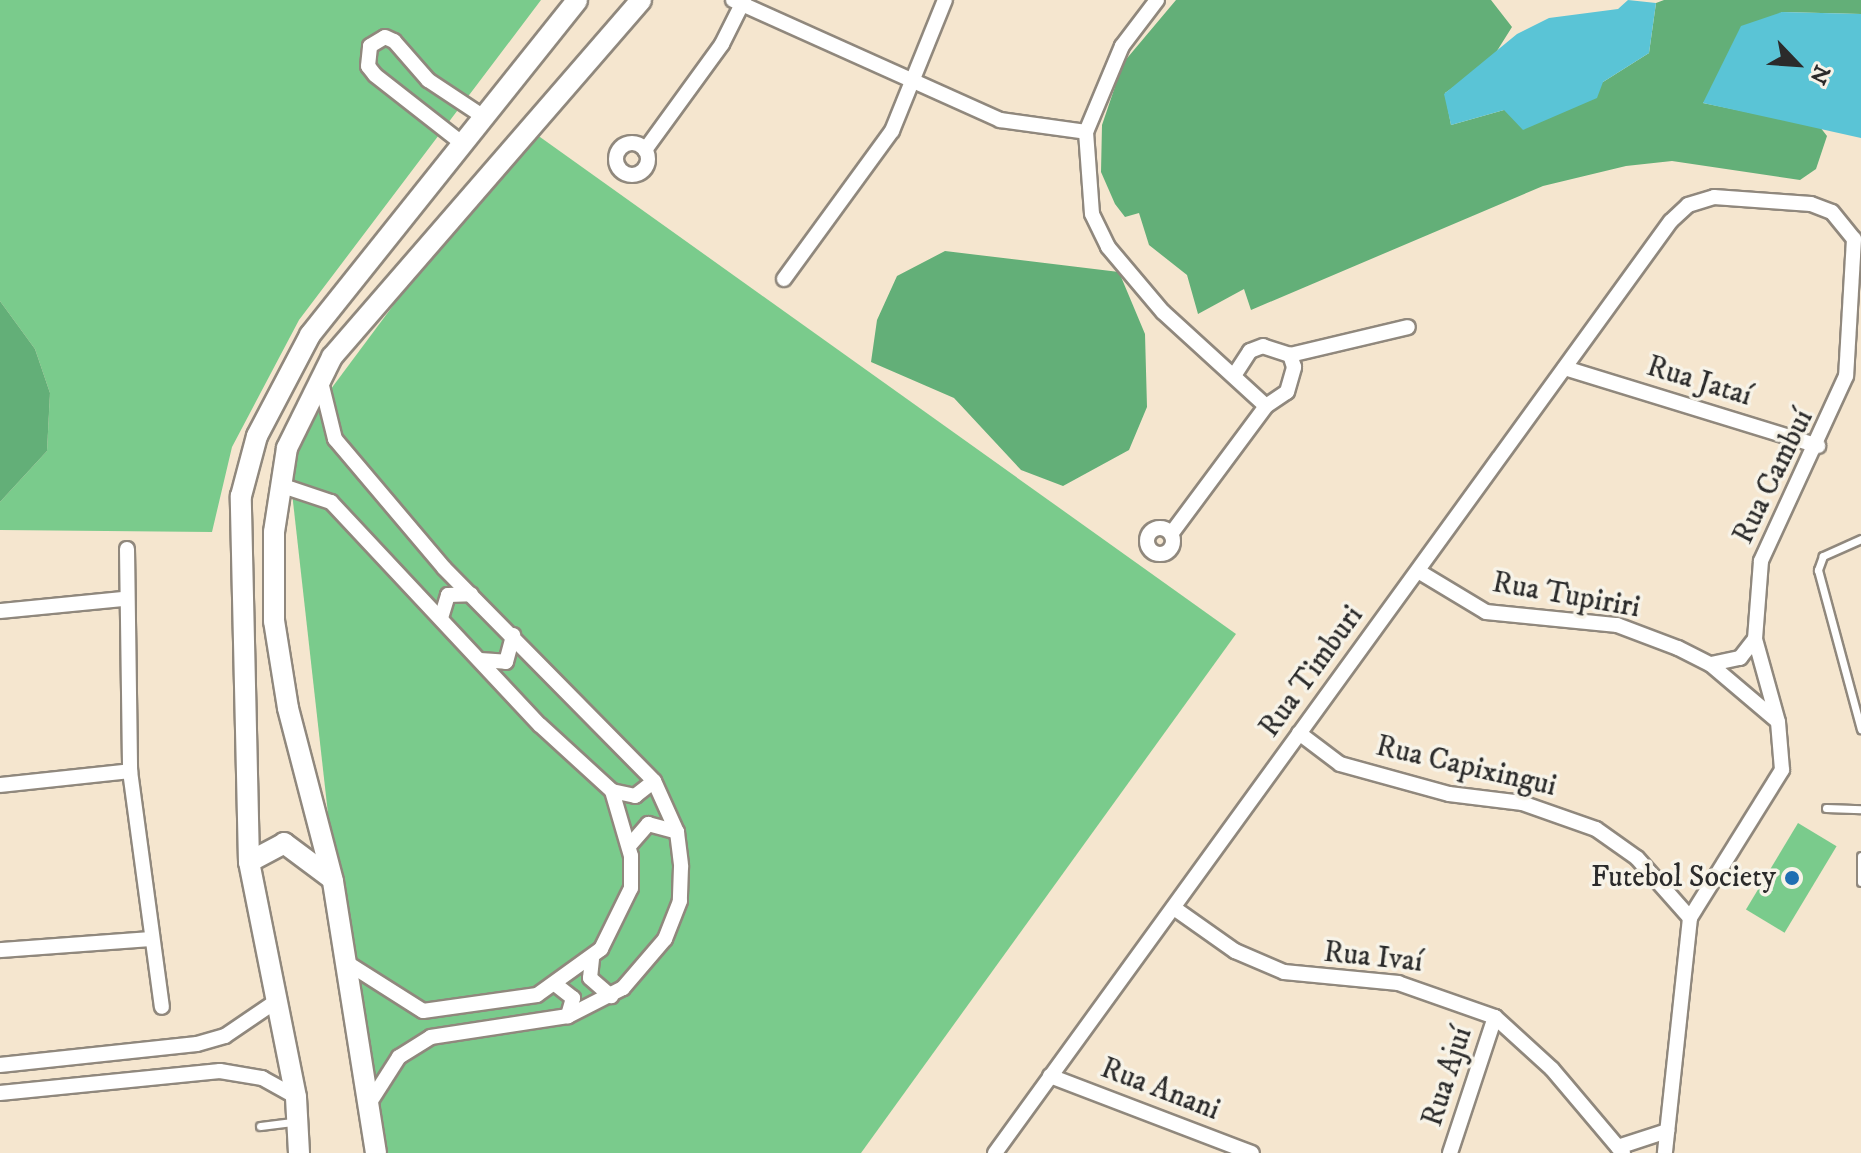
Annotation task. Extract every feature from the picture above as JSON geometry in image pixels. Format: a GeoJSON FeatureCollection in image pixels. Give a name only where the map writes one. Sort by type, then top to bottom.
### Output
{"type":"FeatureCollection","features":[{"type":"Feature","properties":{"kind":"main road"},"geometry":{"type":"LineString","coordinates":[[299,1153],[296,1097],[249,862],[238,557],[241,496],[257,436],[310,335],[577,0]]}},
{"type":"Feature","properties":{"kind":"main road"},"geometry":{"type":"LineString","coordinates":[[376,1153],[349,964],[333,881],[276,635],[280,485],[287,448],[320,378],[579,64],[641,0]]}},
{"type":"Feature","properties":{"kind":"main road"},"geometry":{"type":"LineString","coordinates":[[249,862],[284,843],[314,859],[333,881]]}},
{"type":"Feature","properties":{"kind":"street"},"geometry":{"type":"LineString","coordinates":[[784,279],[865,174],[912,82],[945,0]]}},
{"type":"Feature","properties":{"kind":"street"},"geometry":{"type":"LineString","coordinates":[[1157,0],[1122,46],[1086,132],[1092,214],[1108,247],[1163,312],[1235,374],[1245,395],[1266,406]]}},
{"type":"Feature","properties":{"kind":"street"},"geometry":{"type":"LineString","coordinates":[[645,150],[740,2],[1000,120],[1086,132]]}},
{"type":"Feature","properties":{"kind":"street"},"geometry":{"type":"LineString","coordinates":[[463,144],[375,75],[368,66],[370,46],[385,37],[394,41],[428,80],[484,117]]}},
{"type":"Feature","properties":{"kind":"street","name":"Rua Cambuí"},"geometry":{"type":"LineString","coordinates":[[1665,1153],[1690,918],[1775,787],[1782,770],[1778,722],[1755,639],[1761,561],[1818,446],[1846,376],[1855,257],[1846,224],[1811,204],[1714,197],[1671,221]]}},
{"type":"Feature","properties":{"kind":"street","name":"Rua Timburi"},"geometry":{"type":"LineString","coordinates":[[995,1153],[1671,221]]}},
{"type":"Feature","properties":{"kind":"street"},"geometry":{"type":"LineString","coordinates":[[1235,374],[1250,351],[1263,346],[1290,355],[1408,327]]}},
{"type":"Feature","properties":{"kind":"street"},"geometry":{"type":"LineString","coordinates":[[1171,534],[1266,406],[1293,380],[1290,355]]}},
{"type":"Feature","properties":{"kind":"street","name":"Rua Jataí"},"geometry":{"type":"LineString","coordinates":[[1565,368],[1818,446]]}},
{"type":"Feature","properties":{"kind":"street"},"geometry":{"type":"LineString","coordinates":[[320,378],[335,439],[570,702],[654,781],[677,832],[680,901],[665,939],[611,996],[568,1016],[431,1037],[399,1057],[369,1104]]}},
{"type":"Feature","properties":{"kind":"street"},"geometry":{"type":"LineString","coordinates":[[280,485],[331,502],[480,660],[612,791],[630,845],[631,888],[592,959],[590,978],[611,996]]}},
{"type":"Feature","properties":{"kind":"street"},"geometry":{"type":"LineString","coordinates":[[127,549],[123,599],[130,771],[162,1007]]}},
{"type":"Feature","properties":{"kind":"street","name":"Rua Tupiriri"},"geometry":{"type":"LineString","coordinates":[[1418,571],[1486,612],[1617,625],[1710,664],[1778,722]]}},
{"type":"Feature","properties":{"kind":"street"},"geometry":{"type":"LineString","coordinates":[[441,618],[448,595],[471,594]]}},
{"type":"Feature","properties":{"kind":"street"},"geometry":{"type":"LineString","coordinates":[[0,611],[123,599]]}},
{"type":"Feature","properties":{"kind":"street"},"geometry":{"type":"LineString","coordinates":[[480,660],[506,662],[513,635]]}},
{"type":"Feature","properties":{"kind":"street"},"geometry":{"type":"LineString","coordinates":[[1710,664],[1740,658],[1755,639]]}},
{"type":"Feature","properties":{"kind":"street","name":"Rua Capixingui"},"geometry":{"type":"LineString","coordinates":[[1299,733],[1340,764],[1449,794],[1522,803],[1596,829],[1637,858],[1690,918]]}},
{"type":"Feature","properties":{"kind":"street"},"geometry":{"type":"LineString","coordinates":[[0,785],[130,771]]}},
{"type":"Feature","properties":{"kind":"street"},"geometry":{"type":"LineString","coordinates":[[612,791],[635,796],[654,781]]}},
{"type":"Feature","properties":{"kind":"street"},"geometry":{"type":"LineString","coordinates":[[630,845],[648,824],[677,832]]}},
{"type":"Feature","properties":{"kind":"street","name":"Rua Ivaí"},"geometry":{"type":"LineString","coordinates":[[1174,908],[1235,951],[1284,972],[1398,983],[1495,1017],[1552,1069],[1620,1150],[1667,1131]]}},
{"type":"Feature","properties":{"kind":"street"},"geometry":{"type":"LineString","coordinates":[[0,950],[151,939]]}},
{"type":"Feature","properties":{"kind":"street"},"geometry":{"type":"LineString","coordinates":[[349,964],[423,1011],[537,995],[592,959]]}},
{"type":"Feature","properties":{"kind":"street"},"geometry":{"type":"LineString","coordinates":[[555,984],[573,998],[568,1016]]}},
{"type":"Feature","properties":{"kind":"street"},"geometry":{"type":"LineString","coordinates":[[0,1065],[197,1044],[225,1036],[275,1002]]}},
{"type":"Feature","properties":{"kind":"street","name":"Rua Ajuí"},"geometry":{"type":"LineString","coordinates":[[1450,1153],[1495,1017]]}},
{"type":"Feature","properties":{"kind":"street"},"geometry":{"type":"LineString","coordinates":[[0,1093],[220,1071],[262,1078],[296,1097]]}},
{"type":"Feature","properties":{"kind":"street","name":"Rua Anani"},"geometry":{"type":"LineString","coordinates":[[1050,1076],[1252,1153]]}},
{"type":"Feature","properties":{"kind":"lane"},"geometry":{"type":"LineString","coordinates":[[1861,539],[1823,556],[1818,570],[1861,729]]}},
{"type":"Feature","properties":{"kind":"lane"},"geometry":{"type":"LineString","coordinates":[[1826,808],[1861,809]]}},
{"type":"Feature","properties":{"kind":"lane"},"geometry":{"type":"LineString","coordinates":[[1861,856],[1861,882]]}},
{"type":"Feature","properties":{"kind":"lane"},"geometry":{"type":"LineString","coordinates":[[260,1126],[297,1121]]}},
{"type":"Feature","properties":{"kind":"green space"},"geometry":{"type":"Polygon","coordinates":[[[0,0],[541,0],[299,320],[232,447],[212,532],[0,530],[0,502],[47,451],[50,393],[35,349],[0,301],[0,0]]]}},
{"type":"Feature","properties":{"kind":"green space"},"geometry":{"type":"Polygon","coordinates":[[[1176,0],[1491,0],[1512,27],[1490,62],[1445,93],[1451,125],[1603,82],[1649,53],[1656,3],[1664,0],[1861,0],[1861,14],[1782,12],[1703,103],[1820,127],[1827,136],[1816,169],[1800,180],[1672,161],[1626,166],[1543,186],[1251,310],[1244,289],[1198,314],[1187,275],[1149,245],[1139,213],[1125,217],[1115,204],[1101,172],[1102,125],[1123,63],[1176,0]]]}},
{"type":"Feature","properties":{"kind":"green space"},"geometry":{"type":"Polygon","coordinates":[[[526,127],[1236,634],[861,1153],[366,1153],[287,448],[526,127]]]}},
{"type":"Feature","properties":{"kind":"green space"},"geometry":{"type":"Polygon","coordinates":[[[945,251],[1119,272],[1145,334],[1147,407],[1129,450],[1063,486],[1021,470],[954,398],[871,362],[877,320],[897,276],[945,251]]]}},
{"type":"Feature","properties":{"kind":"green space"},"geometry":{"type":"Polygon","coordinates":[[[0,301],[35,349],[50,393],[47,451],[0,502],[0,301]]]}},
{"type":"Feature","properties":{"kind":"green space","name":"Futebol Society"},"geometry":{"type":"Polygon","coordinates":[[[1798,823],[1837,846],[1785,933],[1746,910],[1798,823]]]}},
{"type":"Feature","properties":{"kind":"water"},"geometry":{"type":"Polygon","coordinates":[[[1628,0],[1656,3],[1649,53],[1603,82],[1597,98],[1523,130],[1504,110],[1451,125],[1444,94],[1517,34],[1549,18],[1618,9],[1628,0]]]}},
{"type":"Feature","properties":{"kind":"water"},"geometry":{"type":"Polygon","coordinates":[[[1782,12],[1861,14],[1861,138],[1703,103],[1741,26],[1782,12]]]}},
{"type":"Feature","properties":{"kind":"place","name":"Futebol Society"},"geometry":{"type":"Point","coordinates":[1792,878]}}]}
